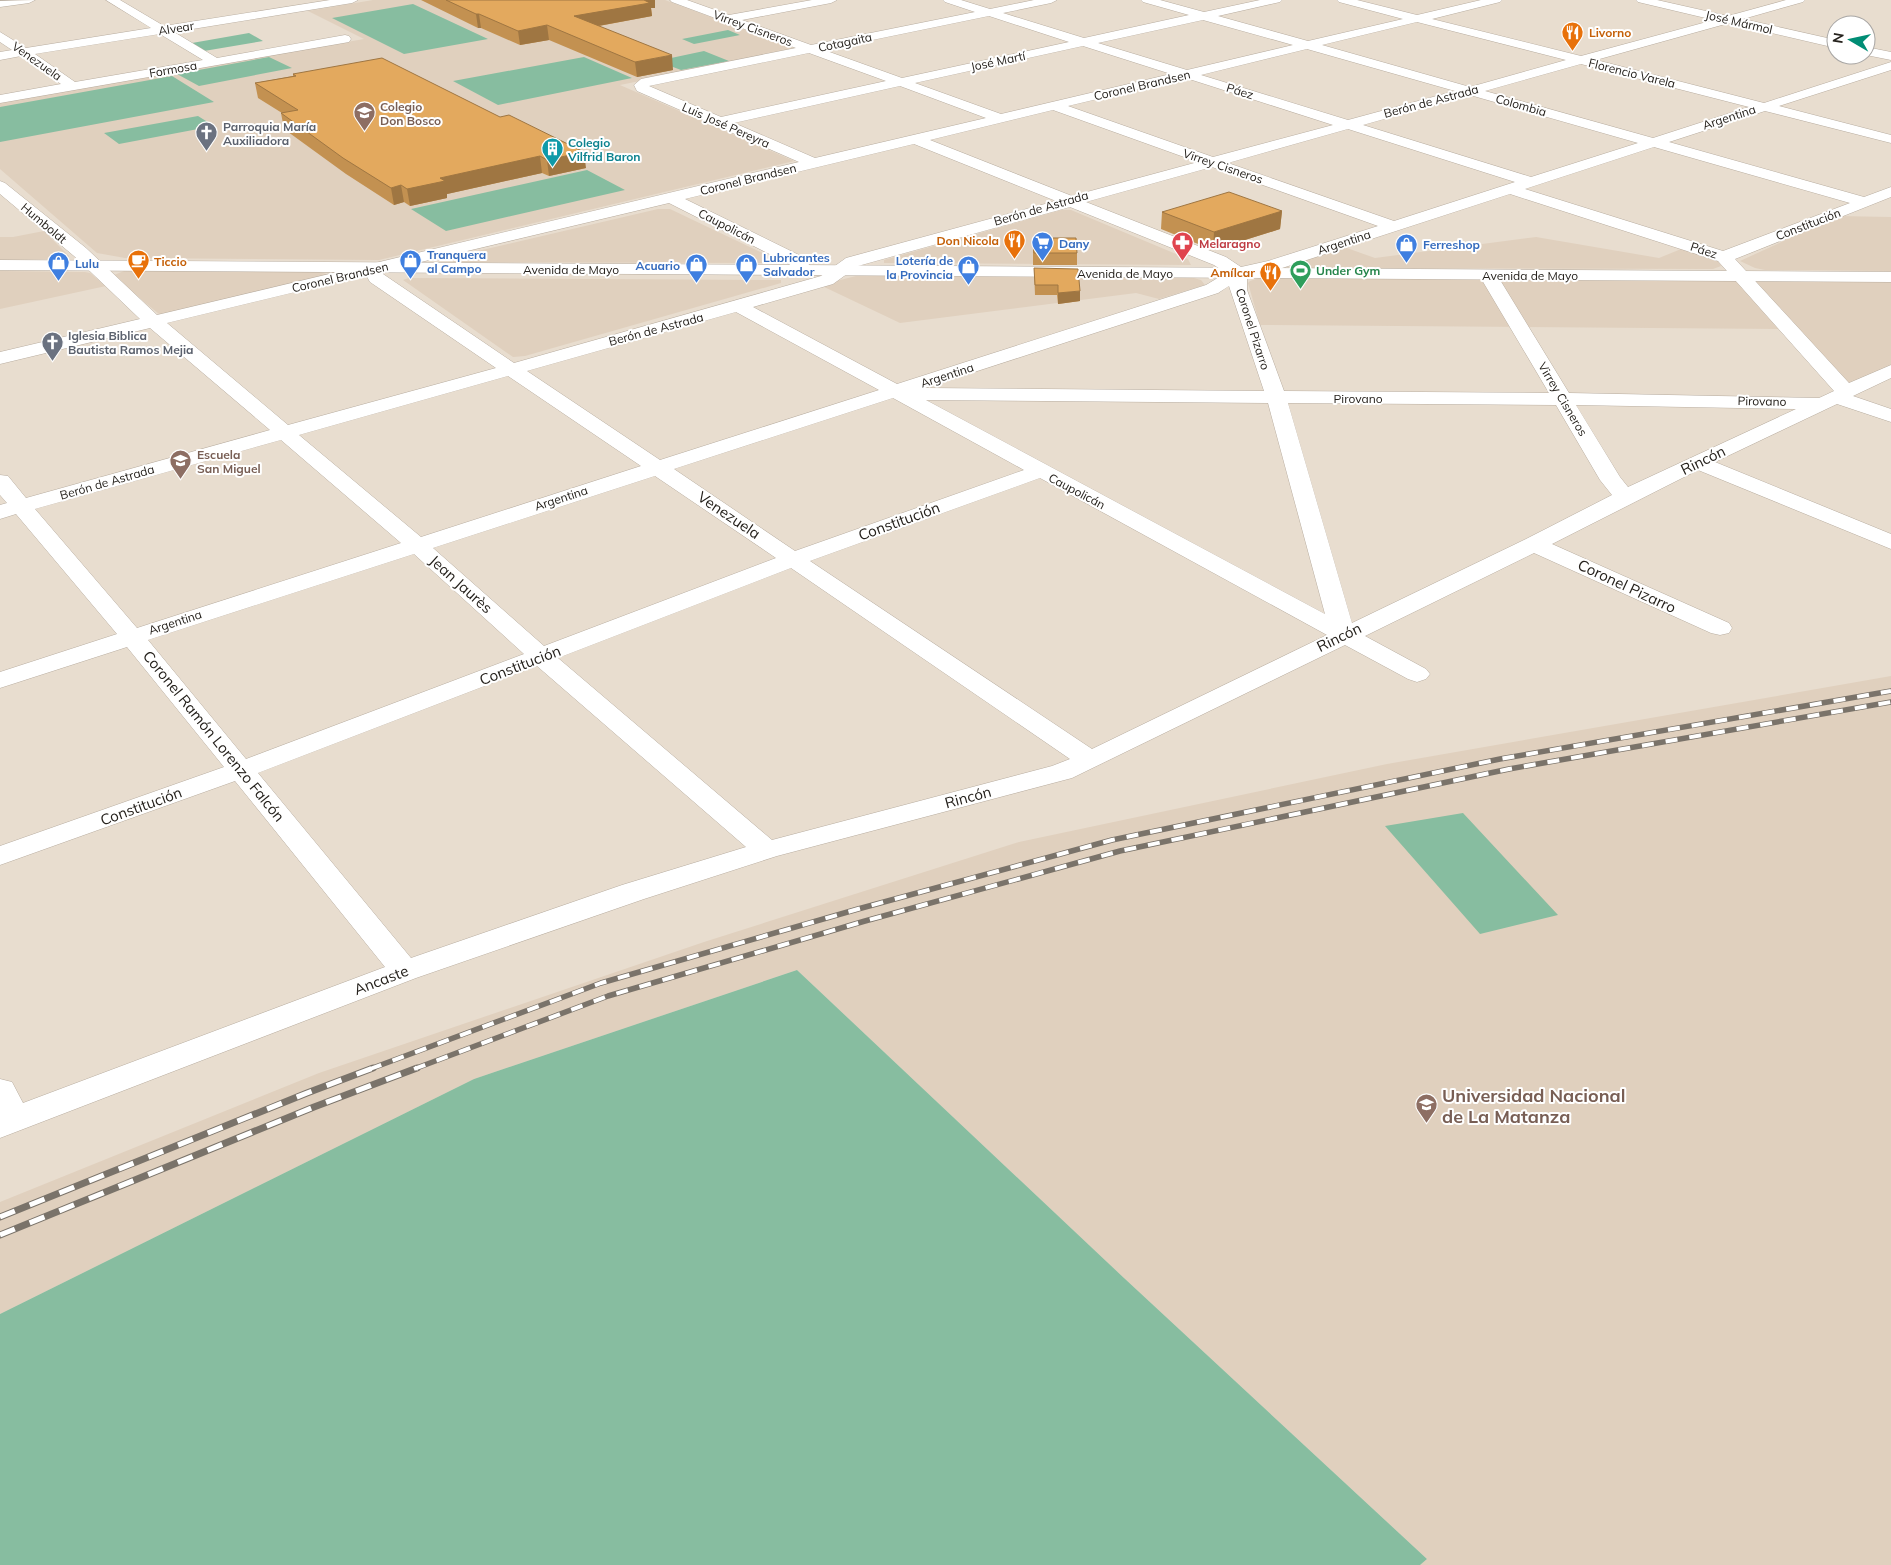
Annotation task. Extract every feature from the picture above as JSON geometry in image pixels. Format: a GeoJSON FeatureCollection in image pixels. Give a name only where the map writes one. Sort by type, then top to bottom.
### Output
{"type":"FeatureCollection","features":[{"type":"Feature","properties":{"kind":"street"},"geometry":{"type":"LineString","coordinates":[[0,4],[29,0]]}},
{"type":"Feature","properties":{"kind":"street"},"geometry":{"type":"LineString","coordinates":[[112,0],[216,62]]}},
{"type":"Feature","properties":{"kind":"street"},"geometry":{"type":"LineString","coordinates":[[272,0],[308,19]]}},
{"type":"Feature","properties":{"kind":"street","name":"Alvear"},"geometry":{"type":"LineString","coordinates":[[0,56],[352,0]]}},
{"type":"Feature","properties":{"kind":"street","name":"Virrey Cisneros"},"geometry":{"type":"LineString","coordinates":[[676,0],[1000,118]]}},
{"type":"Feature","properties":{"kind":"street"},"geometry":{"type":"LineString","coordinates":[[729,19],[831,0]]}},
{"type":"Feature","properties":{"kind":"street","name":"Páez"},"geometry":{"type":"LineString","coordinates":[[949,0],[1531,182]]}},
{"type":"Feature","properties":{"kind":"street","name":"Cotagaita"},"geometry":{"type":"LineString","coordinates":[[641,85],[646,82],[1051,0]]}},
{"type":"Feature","properties":{"kind":"street","name":"Colombia"},"geometry":{"type":"LineString","coordinates":[[1147,0],[1866,202]]}},
{"type":"Feature","properties":{"kind":"street","name":"José Martí"},"geometry":{"type":"LineString","coordinates":[[719,122],[1276,0]]}},
{"type":"Feature","properties":{"kind":"street","name":"Florencio Varela"},"geometry":{"type":"LineString","coordinates":[[1343,0],[1891,139]]}},
{"type":"Feature","properties":{"kind":"street","name":"Coronel Brandsen"},"geometry":{"type":"LineString","coordinates":[[0,358],[1496,0]]}},
{"type":"Feature","properties":{"kind":"street","name":"José Mármol"},"geometry":{"type":"LineString","coordinates":[[1642,0],[1826,42]]}},
{"type":"Feature","properties":{"kind":"street","name":"Berón de Astrada"},"geometry":{"type":"LineString","coordinates":[[10,510],[827,280],[852,262],[1070,200],[1799,0]]}},
{"type":"Feature","properties":{"kind":"street","name":"Formosa"},"geometry":{"type":"LineString","coordinates":[[0,99],[346,39],[326,28]]}},
{"type":"Feature","properties":{"kind":"street","name":"Venezuela"},"geometry":{"type":"LineString","coordinates":[[0,36],[74,87]]}},
{"type":"Feature","properties":{"kind":"street"},"geometry":{"type":"LineString","coordinates":[[1876,53],[1891,56]]}},
{"type":"Feature","properties":{"kind":"street","name":"Argentina"},"geometry":{"type":"LineString","coordinates":[[0,680],[416,544],[1212,290],[1238,274],[1273,265],[1891,66]]}},
{"type":"Feature","properties":{"kind":"street","name":"Luis José Pereyra"},"geometry":{"type":"LineString","coordinates":[[641,85],[642,88],[813,163]]}},
{"type":"Feature","properties":{"kind":"street","name":"Virrey Cisneros"},"geometry":{"type":"LineString","coordinates":[[1054,106],[1393,226]]}},
{"type":"Feature","properties":{"kind":"street","name":"Coronel Pizarro"},"geometry":{"type":"LineString","coordinates":[[915,139],[1220,261],[1238,274],[1238,290],[1276,397],[1343,635]]}},
{"type":"Feature","properties":{"kind":"street","name":"Humboldt"},"geometry":{"type":"LineString","coordinates":[[0,186],[94,265],[153,321]]}},
{"type":"Feature","properties":{"kind":"street","name":"Páez"},"geometry":{"type":"LineString","coordinates":[[1510,189],[1724,257],[1837,384],[1835,397],[1891,416]]}},
{"type":"Feature","properties":{"kind":"street","name":"Constitución"},"geometry":{"type":"LineString","coordinates":[[1724,257],[1891,192]]}},
{"type":"Feature","properties":{"kind":"street","name":"Caupolicán"},"geometry":{"type":"LineString","coordinates":[[672,198],[795,260],[806,271]]}},
{"type":"Feature","properties":{"kind":"street","name":"Avenida de Mayo"},"geometry":{"type":"LineString","coordinates":[[0,265],[1891,277]]}},
{"type":"Feature","properties":{"kind":"street","name":"Venezuela"},"geometry":{"type":"LineString","coordinates":[[375,268],[374,274],[376,278],[1090,760]]}},
{"type":"Feature","properties":{"kind":"street","name":"Virrey Cisneros"},"geometry":{"type":"LineString","coordinates":[[1488,275],[1611,480],[1625,497]]}},
{"type":"Feature","properties":{"kind":"street","name":"Caupolicán"},"geometry":{"type":"LineString","coordinates":[[738,306],[1417,674]]}},
{"type":"Feature","properties":{"kind":"street","name":"Jean Jaurès"},"geometry":{"type":"LineString","coordinates":[[153,321],[416,544],[542,657],[766,850]]}},
{"type":"Feature","properties":{"kind":"street","name":"Rincón"},"geometry":{"type":"LineString","coordinates":[[766,850],[1048,776],[1090,760],[1343,635],[1534,544],[1625,497],[1891,371]]}},
{"type":"Feature","properties":{"kind":"street","name":"Pirovano"},"geometry":{"type":"LineString","coordinates":[[894,392],[943,395],[1564,399],[1835,397]]}},
{"type":"Feature","properties":{"kind":"street"},"geometry":{"type":"LineString","coordinates":[[1698,463],[1891,542]]}},
{"type":"Feature","properties":{"kind":"street","name":"Constitución"},"geometry":{"type":"LineString","coordinates":[[0,856],[241,770],[542,657],[794,559],[1040,471]]}},
{"type":"Feature","properties":{"kind":"street","name":"Coronel Ramón Lorenzo Falcón"},"geometry":{"type":"LineString","coordinates":[[0,481],[10,510],[131,636],[405,971]]}},
{"type":"Feature","properties":{"kind":"street","name":"Coronel Pizarro"},"geometry":{"type":"LineString","coordinates":[[1534,544],[1720,628]]}},
{"type":"Feature","properties":{"kind":"street","name":"Ancaste"},"geometry":{"type":"LineString","coordinates":[[5,1112],[633,892],[766,850]]}},
{"type":"Feature","properties":{"kind":"shaded area","name":"Colegio Don Bosco"},"geometry":{"type":"Polygon","coordinates":[[[373,0],[665,0],[797,49],[620,85],[794,161],[379,260],[125,258],[97,253],[0,169],[0,103],[364,39],[308,11],[373,0]]]}},
{"type":"Feature","properties":{"kind":"shaded area"},"geometry":{"type":"Polygon","coordinates":[[[658,209],[670,209],[769,256],[766,263],[453,262],[452,257],[658,209]]]}},
{"type":"Feature","properties":{"kind":"shaded area"},"geometry":{"type":"Polygon","coordinates":[[[1061,210],[1071,210],[1188,259],[1191,265],[884,263],[884,260],[1061,210]]]}},
{"type":"Feature","properties":{"kind":"shaded area"},"geometry":{"type":"Polygon","coordinates":[[[1838,216],[1891,217],[1891,271],[1765,270],[1755,268],[1740,261],[1838,216]]]}},
{"type":"Feature","properties":{"kind":"shaded area"},"geometry":{"type":"Polygon","coordinates":[[[44,231],[69,256],[68,259],[0,260],[0,237],[13,237],[44,231]]]}},
{"type":"Feature","properties":{"kind":"shaded area"},"geometry":{"type":"Polygon","coordinates":[[[1536,237],[1659,258],[1686,247],[1718,261],[1721,266],[1713,269],[1303,268],[1291,266],[1291,264],[1344,247],[1375,258],[1536,237]]]}},
{"type":"Feature","properties":{"kind":"shaded area"},"geometry":{"type":"Polygon","coordinates":[[[0,271],[85,272],[90,273],[106,286],[0,309],[0,271]]]}},
{"type":"Feature","properties":{"kind":"shaded area"},"geometry":{"type":"Polygon","coordinates":[[[124,271],[319,272],[326,274],[323,277],[165,315],[159,314],[114,277],[114,275],[124,271]]]}},
{"type":"Feature","properties":{"kind":"shaded area"},"geometry":{"type":"Polygon","coordinates":[[[860,275],[1190,277],[1201,280],[1205,285],[1159,299],[1136,293],[900,323],[820,285],[860,275]]]}},
{"type":"Feature","properties":{"kind":"shaded area"},"geometry":{"type":"Polygon","coordinates":[[[409,278],[781,280],[781,283],[525,356],[513,357],[403,280],[409,278]]]}},
{"type":"Feature","properties":{"kind":"shaded area"},"geometry":{"type":"Polygon","coordinates":[[[1259,278],[1891,282],[1891,370],[1849,386],[1792,329],[1260,325],[1248,283],[1259,278]]]}},
{"type":"Feature","properties":{"kind":"shaded area","name":"Universidad Nacional de La Matanza"},"geometry":{"type":"Polygon","coordinates":[[[1891,676],[1891,1565],[1420,1565],[1427,1559],[1124,1278],[797,970],[474,1079],[0,1314],[0,1202],[319,1073],[704,942],[1019,842],[1387,764],[1891,676]]]}},
{"type":"Feature","properties":{"kind":"green space"},"geometry":{"type":"Polygon","coordinates":[[[413,4],[488,39],[404,54],[332,18],[413,4]]]}},
{"type":"Feature","properties":{"kind":"green space"},"geometry":{"type":"Polygon","coordinates":[[[728,30],[740,35],[694,44],[682,39],[728,30]]]}},
{"type":"Feature","properties":{"kind":"green space"},"geometry":{"type":"Polygon","coordinates":[[[249,33],[263,41],[204,51],[192,43],[249,33]]]}},
{"type":"Feature","properties":{"kind":"green space"},"geometry":{"type":"Polygon","coordinates":[[[704,51],[729,61],[681,70],[657,61],[704,51]]]}},
{"type":"Feature","properties":{"kind":"green space"},"geometry":{"type":"Polygon","coordinates":[[[269,57],[292,68],[199,86],[177,74],[269,57]]]}},
{"type":"Feature","properties":{"kind":"green space"},"geometry":{"type":"Polygon","coordinates":[[[584,57],[632,78],[498,105],[453,81],[584,57]]]}},
{"type":"Feature","properties":{"kind":"green space"},"geometry":{"type":"Polygon","coordinates":[[[172,76],[214,102],[0,142],[0,107],[172,76]]]}},
{"type":"Feature","properties":{"kind":"green space"},"geometry":{"type":"Polygon","coordinates":[[[198,116],[214,126],[119,144],[104,133],[198,116]]]}},
{"type":"Feature","properties":{"kind":"green space"},"geometry":{"type":"Polygon","coordinates":[[[587,170],[625,190],[446,231],[411,209],[587,170]]]}},
{"type":"Feature","properties":{"kind":"green space"},"geometry":{"type":"Polygon","coordinates":[[[1463,813],[1558,915],[1480,934],[1385,826],[1463,813]]]}},
{"type":"Feature","properties":{"kind":"green space"},"geometry":{"type":"Polygon","coordinates":[[[797,970],[1124,1278],[1427,1559],[1420,1565],[0,1565],[0,1314],[474,1079],[797,970]]]}},
{"type":"Feature","properties":{"kind":"building"},"geometry":{"type":"Polygon","coordinates":[[[446,0],[644,0],[650,3],[574,16],[672,55],[635,62],[547,25],[518,31],[446,0]]]}},
{"type":"Feature","properties":{"kind":"building"},"geometry":{"type":"Polygon","coordinates":[[[382,58],[500,117],[509,115],[584,152],[547,160],[540,156],[440,178],[445,181],[407,189],[401,185],[391,188],[343,158],[281,113],[298,110],[255,83],[382,58]]]}},
{"type":"Feature","properties":{"kind":"building"},"geometry":{"type":"Polygon","coordinates":[[[1229,192],[1282,211],[1214,232],[1162,212],[1229,192]]]}},
{"type":"Feature","properties":{"kind":"building"},"geometry":{"type":"Polygon","coordinates":[[[1053,238],[1076,238],[1077,253],[1034,253],[1033,241],[1053,241],[1053,238]]]}},
{"type":"Feature","properties":{"kind":"building"},"geometry":{"type":"Polygon","coordinates":[[[1034,268],[1078,269],[1080,291],[1058,293],[1058,285],[1035,285],[1034,268]]]}},
{"type":"Feature","properties":{"kind":"railway"},"geometry":{"type":"LineString","coordinates":[[370,1069],[601,983],[858,909],[1112,840],[1500,759],[1891,691]]}},
{"type":"Feature","properties":{"kind":"railway"},"geometry":{"type":"LineString","coordinates":[[414,1069],[608,996],[865,921],[1120,851],[1509,769],[1891,702]]}},
{"type":"Feature","properties":{"kind":"railway"},"geometry":{"type":"LineString","coordinates":[[0,1217],[373,1068]]}},
{"type":"Feature","properties":{"kind":"railway"},"geometry":{"type":"LineString","coordinates":[[0,1235],[314,1107],[417,1068]]}},
{"type":"Feature","properties":{"kind":"place","name":"Livorno"},"geometry":{"type":"Point","coordinates":[1573,51]}},
{"type":"Feature","properties":{"kind":"place","name":"Colegio Don Bosco"},"geometry":{"type":"Point","coordinates":[364,132]}},
{"type":"Feature","properties":{"kind":"place","name":"Parroquia María Auxiliadora"},"geometry":{"type":"Point","coordinates":[207,152]}},
{"type":"Feature","properties":{"kind":"place","name":"Colegio Vilfrid Baron"},"geometry":{"type":"Point","coordinates":[552,168]}},
{"type":"Feature","properties":{"kind":"place","name":"Don Nicola"},"geometry":{"type":"Point","coordinates":[1015,259]}},
{"type":"Feature","properties":{"kind":"place","name":"Dany"},"geometry":{"type":"Point","coordinates":[1043,262]}},
{"type":"Feature","properties":{"kind":"place","name":"Melaragno"},"geometry":{"type":"Point","coordinates":[1183,262]}},
{"type":"Feature","properties":{"kind":"place","name":"Ferreshop"},"geometry":{"type":"Point","coordinates":[1407,263]}},
{"type":"Feature","properties":{"kind":"place","name":"Ticcio"},"geometry":{"type":"Point","coordinates":[138,280]}},
{"type":"Feature","properties":{"kind":"place","name":"Tranquera al Campo"},"geometry":{"type":"Point","coordinates":[411,280]}},
{"type":"Feature","properties":{"kind":"place","name":"Lulu"},"geometry":{"type":"Point","coordinates":[59,282]}},
{"type":"Feature","properties":{"kind":"place","name":"Lubricantes Salvador"},"geometry":{"type":"Point","coordinates":[747,283]}},
{"type":"Feature","properties":{"kind":"place","name":"Acuario"},"geometry":{"type":"Point","coordinates":[696,284]}},
{"type":"Feature","properties":{"kind":"place","name":"Lotería de la Provincia"},"geometry":{"type":"Point","coordinates":[969,286]}},
{"type":"Feature","properties":{"kind":"place","name":"Under Gym"},"geometry":{"type":"Point","coordinates":[1300,289]}},
{"type":"Feature","properties":{"kind":"place","name":"Amílcar"},"geometry":{"type":"Point","coordinates":[1271,291]}},
{"type":"Feature","properties":{"kind":"place","name":"Iglesia Biblica Bautista Ramos Mejia"},"geometry":{"type":"Point","coordinates":[52,361]}},
{"type":"Feature","properties":{"kind":"place","name":"Escuela San Miguel"},"geometry":{"type":"Point","coordinates":[181,480]}},
{"type":"Feature","properties":{"kind":"place","name":"Universidad Nacional de La Matanza"},"geometry":{"type":"Point","coordinates":[1426,1124]}}]}
